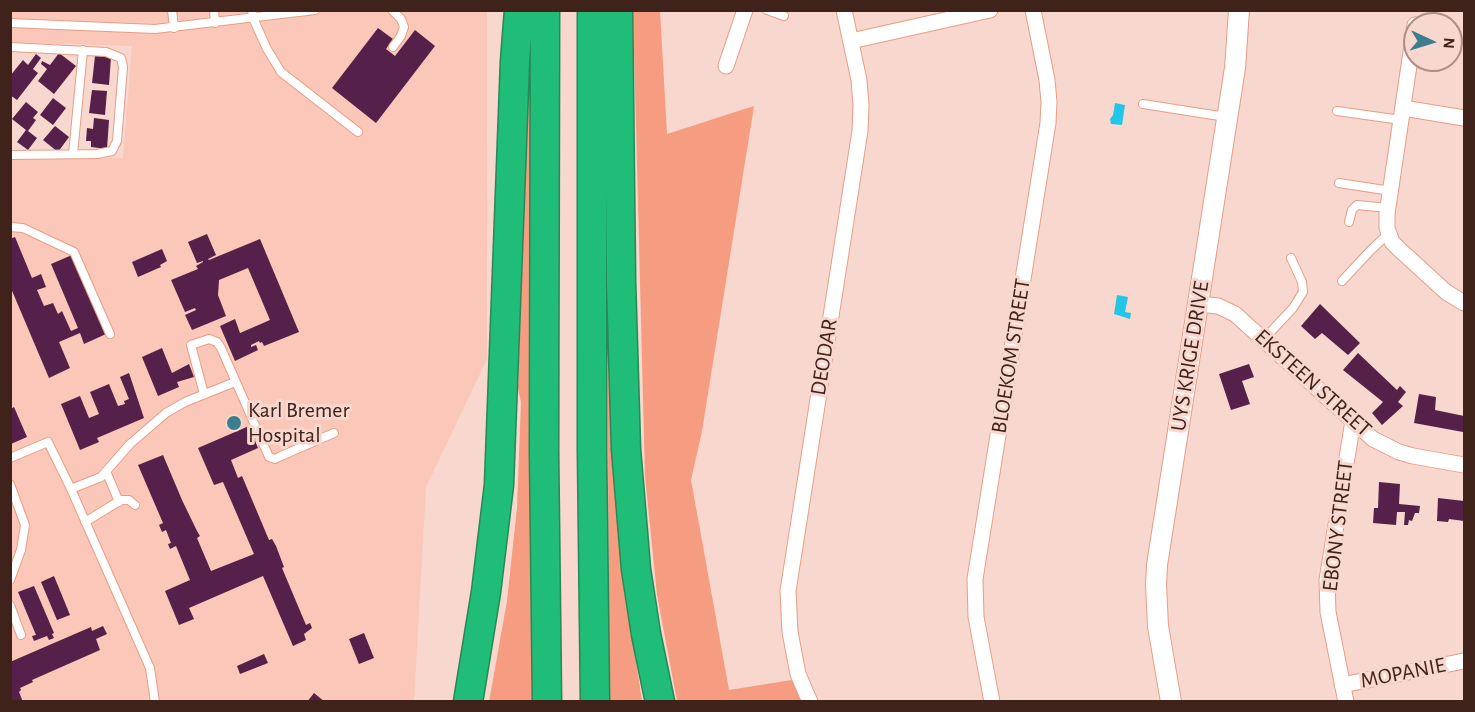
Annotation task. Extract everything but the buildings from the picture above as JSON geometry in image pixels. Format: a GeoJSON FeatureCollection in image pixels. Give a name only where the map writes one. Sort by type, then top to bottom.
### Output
{"type":"FeatureCollection","features":[{"type":"Feature","properties":{"kind":"highway"},"geometry":{"type":"LineString","coordinates":[[468,702],[488,580],[499,485],[515,62],[519,10]]}},
{"type":"Feature","properties":{"kind":"highway"},"geometry":{"type":"LineString","coordinates":[[546,10],[544,414],[547,702]]}},
{"type":"Feature","properties":{"kind":"highway"},"geometry":{"type":"LineString","coordinates":[[592,10],[595,702]]}},
{"type":"Feature","properties":{"kind":"highway"},"geometry":{"type":"LineString","coordinates":[[618,10],[626,449],[636,569],[660,702]]}},
{"type":"Feature","properties":{"kind":"street"},"geometry":{"type":"LineString","coordinates":[[726,66],[745,10]]}},
{"type":"Feature","properties":{"kind":"street","name":"DEODAR"},"geometry":{"type":"LineString","coordinates":[[810,702],[798,674],[790,632],[788,591],[859,138],[860,92],[844,10]]}},
{"type":"Feature","properties":{"kind":"street"},"geometry":{"type":"LineString","coordinates":[[851,41],[990,10]]}},
{"type":"Feature","properties":{"kind":"street","name":"BLOEKOM STREET"},"geometry":{"type":"LineString","coordinates":[[992,702],[977,627],[975,579],[1048,123],[1047,80],[1033,10]]}},
{"type":"Feature","properties":{"kind":"street","name":"UYS KRIGE DRIVE"},"geometry":{"type":"LineString","coordinates":[[1171,702],[1158,626],[1155,585],[1163,519],[1238,50],[1239,10]]}},
{"type":"Feature","properties":{"kind":"street"},"geometry":{"type":"LineString","coordinates":[[1408,72],[1388,208],[1388,234],[1399,249],[1446,292],[1464,303]]}},
{"type":"Feature","properties":{"kind":"street"},"geometry":{"type":"LineString","coordinates":[[1402,114],[1464,118]]}},
{"type":"Feature","properties":{"kind":"street","name":"EKSTEEN STREET"},"geometry":{"type":"LineString","coordinates":[[1199,304],[1218,306],[1231,311],[1373,439],[1399,452],[1464,465]]}},
{"type":"Feature","properties":{"kind":"street","name":"EBONY STREET"},"geometry":{"type":"LineString","coordinates":[[1346,702],[1328,612],[1327,580],[1353,421]]}},
{"type":"Feature","properties":{"kind":"street","name":"MOPANIE"},"geometry":{"type":"LineString","coordinates":[[1342,685],[1464,661]]}},
{"type":"Feature","properties":{"kind":"lane"},"geometry":{"type":"LineString","coordinates":[[172,10],[174,28]]}},
{"type":"Feature","properties":{"kind":"lane"},"geometry":{"type":"LineString","coordinates":[[214,10],[215,22]]}},
{"type":"Feature","properties":{"kind":"lane"},"geometry":{"type":"LineString","coordinates":[[392,10],[401,19],[404,27],[393,47]]}},
{"type":"Feature","properties":{"kind":"lane"},"geometry":{"type":"LineString","coordinates":[[767,10],[784,16]]}},
{"type":"Feature","properties":{"kind":"lane"},"geometry":{"type":"LineString","coordinates":[[10,23],[174,28],[253,14],[312,11]]}},
{"type":"Feature","properties":{"kind":"lane"},"geometry":{"type":"LineString","coordinates":[[253,14],[272,58],[281,72],[358,132]]}},
{"type":"Feature","properties":{"kind":"lane"},"geometry":{"type":"LineString","coordinates":[[10,47],[106,52],[121,58],[123,67],[114,148],[108,153],[10,155]]}},
{"type":"Feature","properties":{"kind":"lane"},"geometry":{"type":"LineString","coordinates":[[73,154],[83,50]]}},
{"type":"Feature","properties":{"kind":"lane"},"geometry":{"type":"LineString","coordinates":[[1143,104],[1227,117]]}},
{"type":"Feature","properties":{"kind":"lane"},"geometry":{"type":"LineString","coordinates":[[1337,111],[1402,114]]}},
{"type":"Feature","properties":{"kind":"lane"},"geometry":{"type":"LineString","coordinates":[[1339,183],[1391,191]]}},
{"type":"Feature","properties":{"kind":"lane"},"geometry":{"type":"LineString","coordinates":[[1349,222],[1352,210],[1357,205],[1388,208]]}},
{"type":"Feature","properties":{"kind":"lane"},"geometry":{"type":"LineString","coordinates":[[14,227],[67,247],[78,257],[110,334]]}},
{"type":"Feature","properties":{"kind":"lane"},"geometry":{"type":"LineString","coordinates":[[1342,281],[1388,234]]}},
{"type":"Feature","properties":{"kind":"lane"},"geometry":{"type":"LineString","coordinates":[[1264,339],[1293,308],[1303,292],[1302,282],[1291,258]]}},
{"type":"Feature","properties":{"kind":"lane"},"geometry":{"type":"LineString","coordinates":[[204,394],[191,345],[202,340],[211,340],[218,344],[267,456],[271,458],[281,456],[334,433]]}},
{"type":"Feature","properties":{"kind":"lane"},"geometry":{"type":"LineString","coordinates":[[71,489],[102,477],[149,426],[185,402],[235,382]]}},
{"type":"Feature","properties":{"kind":"lane"},"geometry":{"type":"LineString","coordinates":[[10,458],[48,442],[150,668],[155,702]]}},
{"type":"Feature","properties":{"kind":"lane"},"geometry":{"type":"LineString","coordinates":[[106,471],[119,502]]}},
{"type":"Feature","properties":{"kind":"lane"},"geometry":{"type":"LineString","coordinates":[[10,484],[25,525],[21,550],[10,580]]}},
{"type":"Feature","properties":{"kind":"lane"},"geometry":{"type":"LineString","coordinates":[[85,522],[127,499],[135,505]]}},
{"type":"Feature","properties":{"kind":"lane"},"geometry":{"type":"LineString","coordinates":[[10,605],[21,635]]}},
{"type":"Feature","properties":{"kind":"shaded area","name":"Karl Bremer Hospital"},"geometry":{"type":"Polygon","coordinates":[[[11,11],[487,11],[487,359],[426,487],[414,701],[11,701],[11,159],[123,158],[132,46],[11,42],[11,11]]]}},
{"type":"Feature","properties":{"kind":"shaded area"},"geometry":{"type":"Polygon","coordinates":[[[534,11],[537,701],[489,702],[507,601],[517,508],[526,83],[534,11]]]}},
{"type":"Feature","properties":{"kind":"shaded area"},"geometry":{"type":"Polygon","coordinates":[[[633,11],[660,11],[667,134],[754,106],[702,431],[691,480],[729,690],[792,680],[802,701],[677,701],[657,595],[645,476],[633,11]]]}},
{"type":"Feature","properties":{"kind":"shaded area"},"geometry":{"type":"Polygon","coordinates":[[[607,167],[628,608],[642,701],[609,701],[607,167]]]}},
{"type":"Feature","properties":{"kind":"water"},"geometry":{"type":"Polygon","coordinates":[[[1115,103],[1125,105],[1122,125],[1111,124],[1110,119],[1115,103]]]}},
{"type":"Feature","properties":{"kind":"water"},"geometry":{"type":"Polygon","coordinates":[[[1117,295],[1128,297],[1125,312],[1131,313],[1130,319],[1114,314],[1117,295]]]}},
{"type":"Feature","properties":{"kind":"place","name":"Karl Bremer Hospital"},"geometry":{"type":"Point","coordinates":[234,423]}}]}
